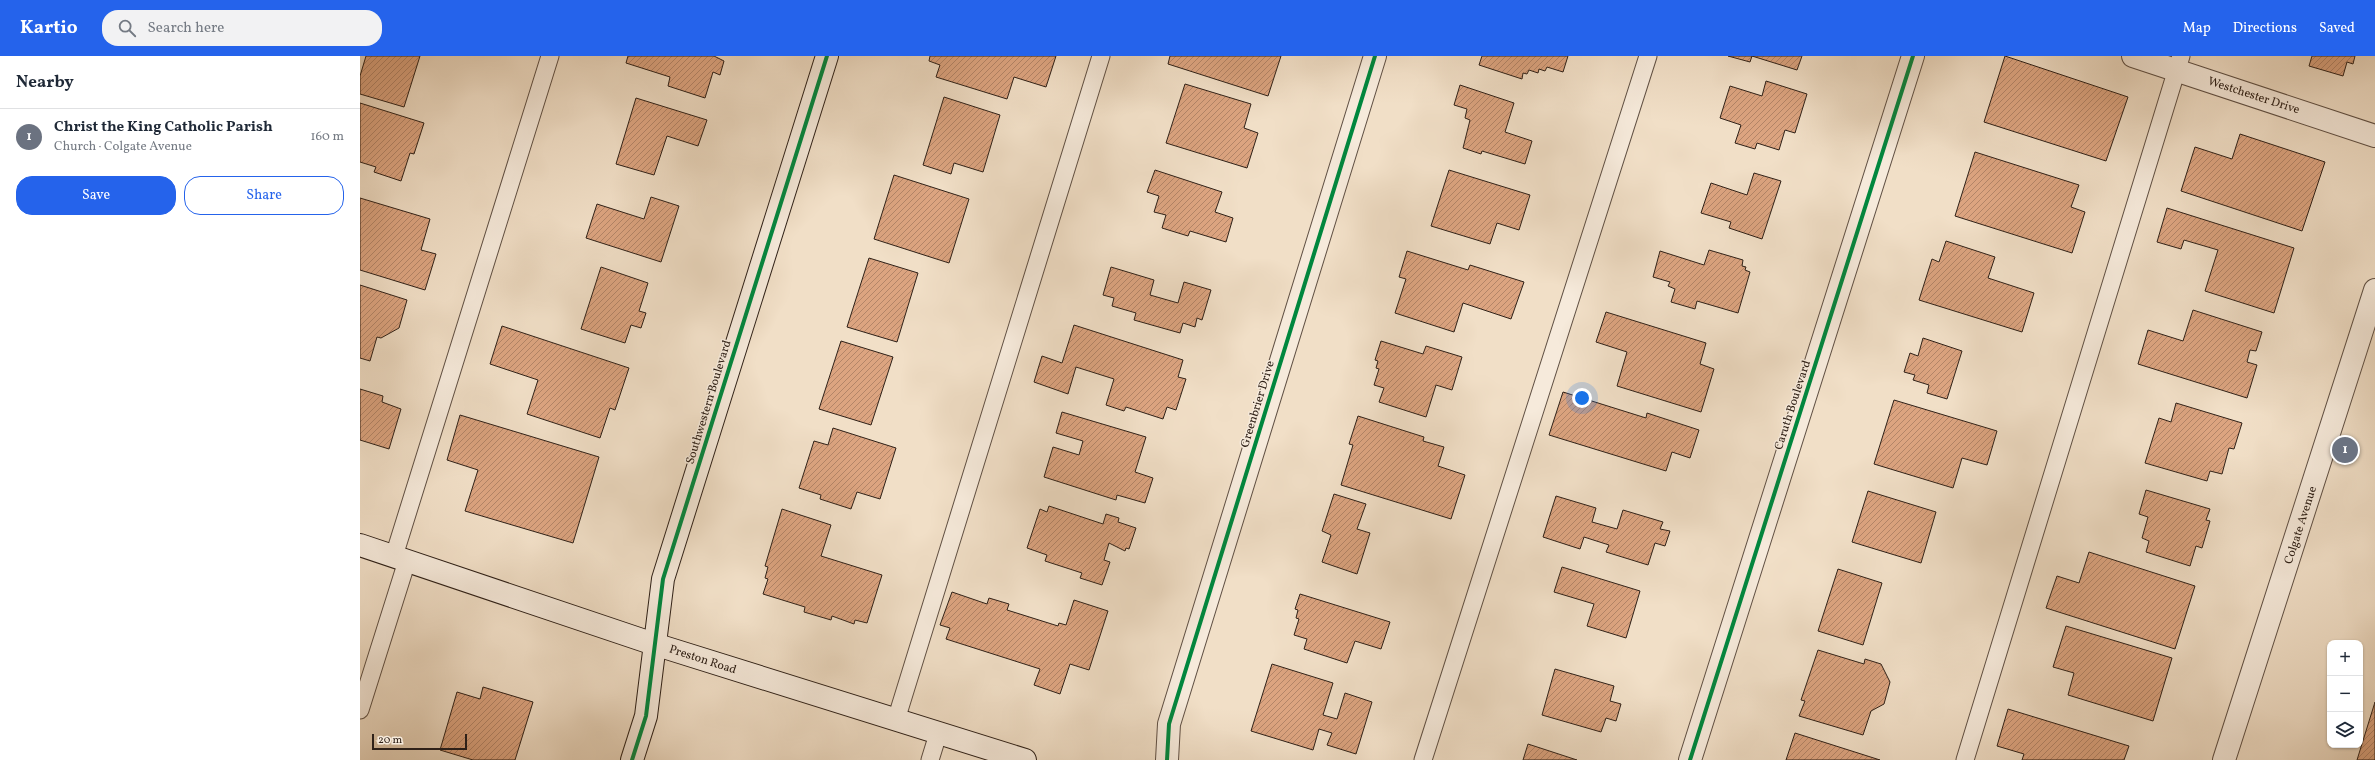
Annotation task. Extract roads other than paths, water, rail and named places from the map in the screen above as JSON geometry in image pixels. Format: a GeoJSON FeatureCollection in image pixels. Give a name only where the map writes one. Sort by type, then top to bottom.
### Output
{"type":"FeatureCollection","features":[{"type":"Feature","properties":{"kind":"street","name":"Southwestern Boulevard"},"geometry":{"type":"LineString","coordinates":[[632,760],[646,716],[663,579],[827,56]]}},
{"type":"Feature","properties":{"kind":"street","name":"Greenbrier Drive"},"geometry":{"type":"LineString","coordinates":[[1167,760],[1168,724],[1374,56]]}},
{"type":"Feature","properties":{"kind":"street","name":"Caruth Boulevard"},"geometry":{"type":"LineString","coordinates":[[1690,760],[1913,56]]}},
{"type":"Feature","properties":{"kind":"street","name":"Westchester Drive"},"geometry":{"type":"LineString","coordinates":[[2133,56],[2179,63],[2375,136]]}},
{"type":"Feature","properties":{"kind":"street","name":"Colgate Avenue"},"geometry":{"type":"LineString","coordinates":[[2224,760],[2375,290]]}},
{"type":"Feature","properties":{"kind":"street","name":"Preston Road"},"geometry":{"type":"LineString","coordinates":[[360,545],[654,644],[1025,760]]}},
{"type":"Feature","properties":{"kind":"lane"},"geometry":{"type":"LineString","coordinates":[[360,710],[400,559],[550,56]]}},
{"type":"Feature","properties":{"kind":"lane"},"geometry":{"type":"LineString","coordinates":[[896,720],[1101,56]]}},
{"type":"Feature","properties":{"kind":"lane"},"geometry":{"type":"LineString","coordinates":[[1423,760],[1648,56]]}},
{"type":"Feature","properties":{"kind":"lane"},"geometry":{"type":"LineString","coordinates":[[1965,760],[2179,63]]}},
{"type":"Feature","properties":{"kind":"lane"},"geometry":{"type":"LineString","coordinates":[[930,760],[938,734]]}},
{"type":"Feature","properties":{"kind":"place","name":"Christ the King Catholic Parish"},"geometry":{"type":"Point","coordinates":[2345,450]}}]}
